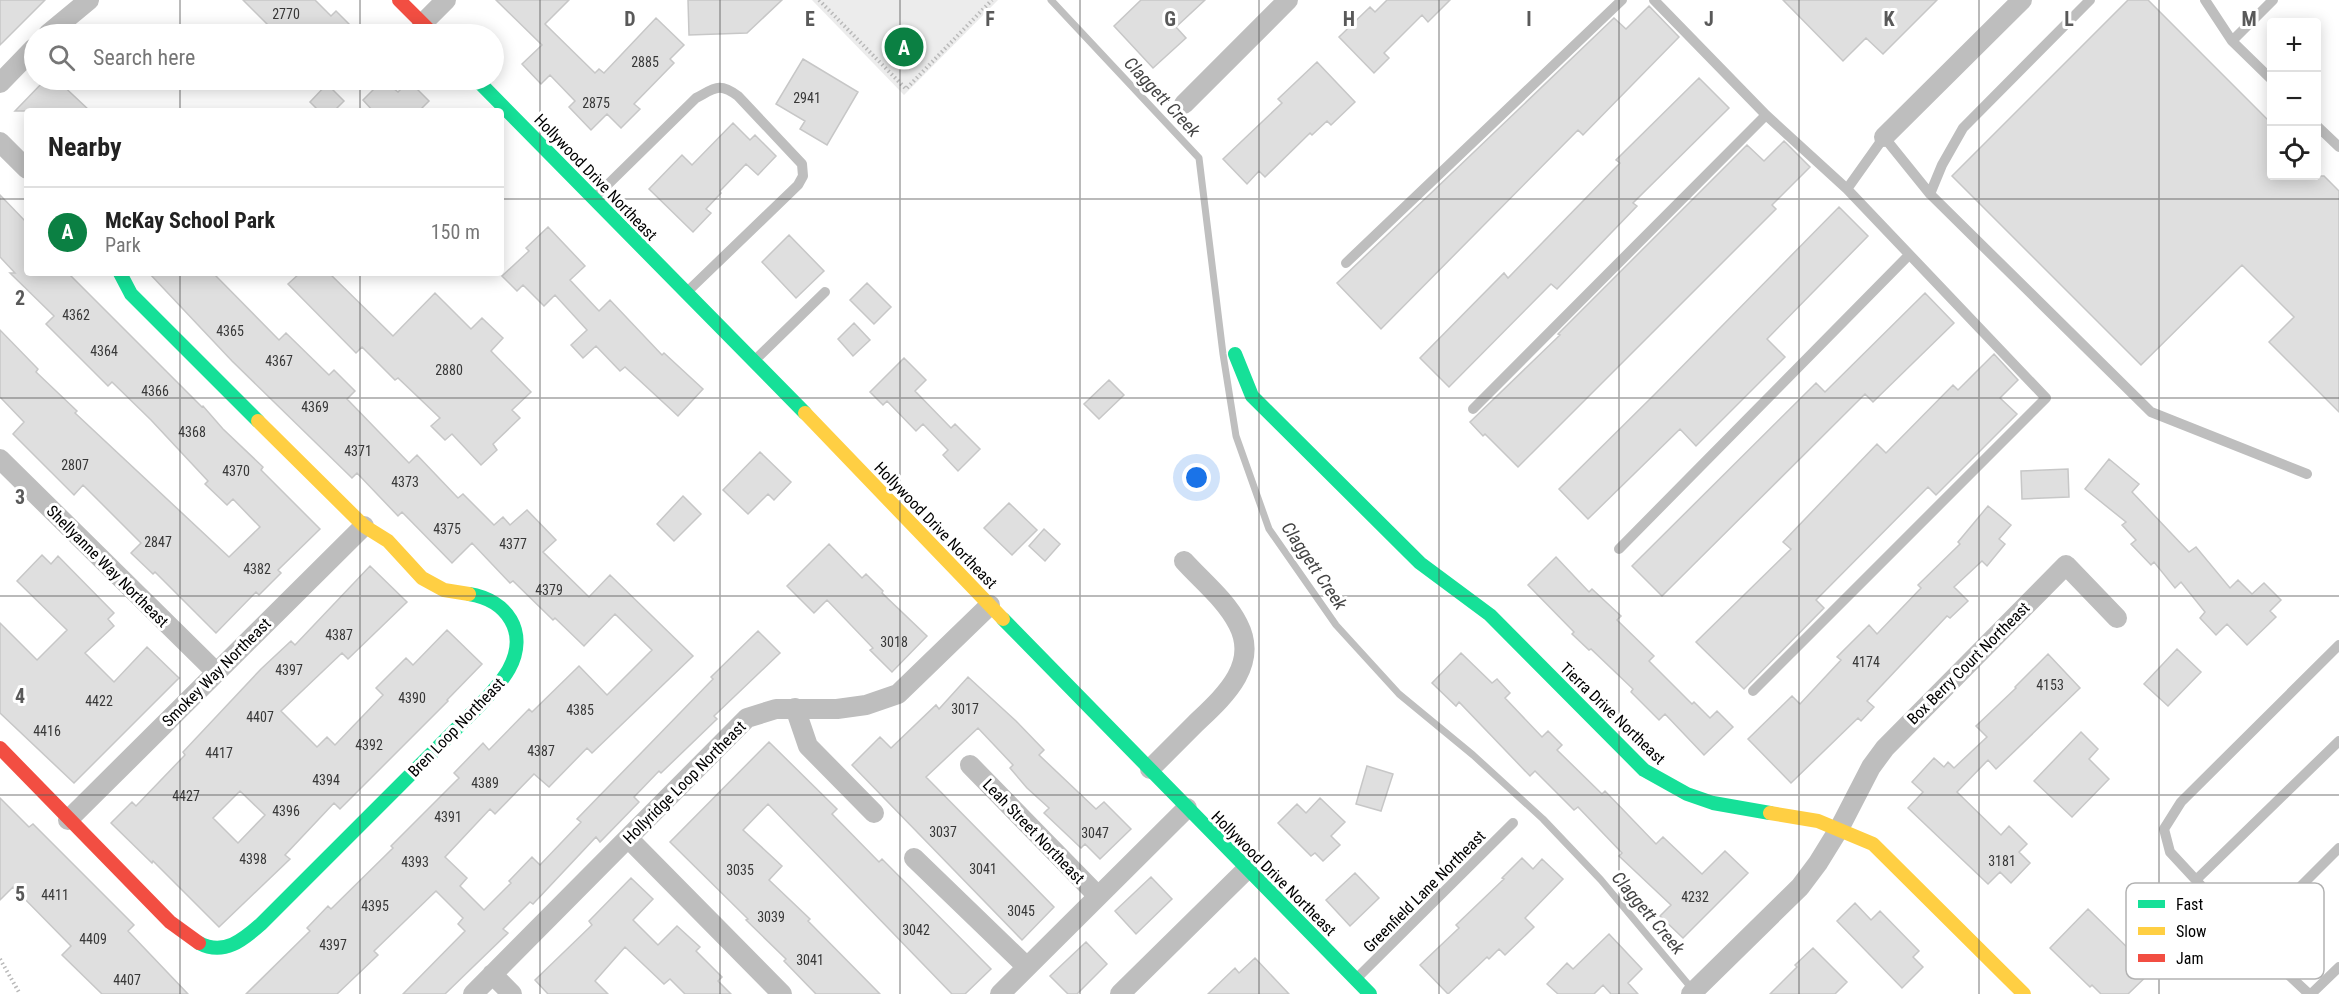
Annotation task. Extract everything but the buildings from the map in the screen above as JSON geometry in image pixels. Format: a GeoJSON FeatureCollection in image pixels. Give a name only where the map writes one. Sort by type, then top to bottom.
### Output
{"type":"FeatureCollection","features":[{"type":"Feature","properties":{"kind":"street"},"geometry":{"type":"LineString","coordinates":[[60,24],[89,0]]}},
{"type":"Feature","properties":{"kind":"street"},"geometry":{"type":"LineString","coordinates":[[399,0],[423,24]]}},
{"type":"Feature","properties":{"kind":"street"},"geometry":{"type":"LineString","coordinates":[[431,24],[446,0]]}},
{"type":"Feature","properties":{"kind":"street"},"geometry":{"type":"LineString","coordinates":[[1184,104],[1288,0]]}},
{"type":"Feature","properties":{"kind":"street"},"geometry":{"type":"LineString","coordinates":[[1884,137],[2022,0]]}},
{"type":"Feature","properties":{"kind":"street"},"geometry":{"type":"LineString","coordinates":[[0,83],[24,58]]}},
{"type":"Feature","properties":{"kind":"street","name":"Hollywood Drive Northeast"},"geometry":{"type":"LineString","coordinates":[[484,90],[498,108]]}},
{"type":"Feature","properties":{"kind":"street","name":"Hollywood Drive Northeast"},"geometry":{"type":"LineString","coordinates":[[504,113],[594,198],[754,360],[1370,994]]}},
{"type":"Feature","properties":{"kind":"street"},"geometry":{"type":"LineString","coordinates":[[0,142],[24,166]]}},
{"type":"Feature","properties":{"kind":"street","name":"Bren Loop Northeast"},"geometry":{"type":"LineString","coordinates":[[0,748],[170,922],[196,944],[212,948],[227,948],[242,942],[261,924],[480,705],[506,675],[515,658],[518,641],[509,614],[500,605],[488,598],[437,588],[413,569],[381,535],[364,526],[131,294],[122,276]]}},
{"type":"Feature","properties":{"kind":"street","name":"Tierra Drive Northeast"},"geometry":{"type":"LineString","coordinates":[[1235,354],[1252,396],[1420,563],[1455,586],[1490,615],[1644,770],[1663,782],[1713,803],[1818,821],[1873,844],[2024,994]]}},
{"type":"Feature","properties":{"kind":"street","name":"Shellyanne Way Northeast"},"geometry":{"type":"LineString","coordinates":[[0,459],[216,672]]}},
{"type":"Feature","properties":{"kind":"street","name":"Smokey Way Northeast"},"geometry":{"type":"LineString","coordinates":[[68,820],[364,526]]}},
{"type":"Feature","properties":{"kind":"street"},"geometry":{"type":"LineString","coordinates":[[1149,769],[1227,693],[1238,677],[1245,651],[1243,636],[1229,609],[1184,561]]}},
{"type":"Feature","properties":{"kind":"street","name":"Box Berry Court Northeast"},"geometry":{"type":"LineString","coordinates":[[1839,829],[1871,767],[1885,748],[2067,565],[2117,618]]}},
{"type":"Feature","properties":{"kind":"street","name":"Hollyridge Loop Northeast"},"geometry":{"type":"LineString","coordinates":[[472,994],[747,717],[776,709],[837,709],[857,706],[897,694],[990,605]]}},
{"type":"Feature","properties":{"kind":"street"},"geometry":{"type":"LineString","coordinates":[[795,708],[808,746],[874,813]]}},
{"type":"Feature","properties":{"kind":"street","name":"Leah Street Northeast"},"geometry":{"type":"LineString","coordinates":[[970,765],[1098,896]]}},
{"type":"Feature","properties":{"kind":"street"},"geometry":{"type":"LineString","coordinates":[[1000,994],[1187,808]]}},
{"type":"Feature","properties":{"kind":"street"},"geometry":{"type":"LineString","coordinates":[[1691,994],[1800,887],[1839,829]]}},
{"type":"Feature","properties":{"kind":"street"},"geometry":{"type":"LineString","coordinates":[[628,838],[782,994]]}},
{"type":"Feature","properties":{"kind":"street"},"geometry":{"type":"LineString","coordinates":[[914,858],[1027,967]]}},
{"type":"Feature","properties":{"kind":"street"},"geometry":{"type":"LineString","coordinates":[[1120,994],[1247,869]]}},
{"type":"Feature","properties":{"kind":"street"},"geometry":{"type":"LineString","coordinates":[[492,974],[512,994]]}},
{"type":"Feature","properties":{"kind":"lane"},"geometry":{"type":"LineString","coordinates":[[1346,263],[1622,0]]}},
{"type":"Feature","properties":{"kind":"lane"},"geometry":{"type":"LineString","coordinates":[[1654,0],[1766,115],[1847,189],[2046,398],[1753,691]]}},
{"type":"Feature","properties":{"kind":"lane"},"geometry":{"type":"LineString","coordinates":[[1930,194],[1942,165],[1963,128],[2090,0]]}},
{"type":"Feature","properties":{"kind":"lane"},"geometry":{"type":"LineString","coordinates":[[2205,0],[2232,41],[2267,76]]}},
{"type":"Feature","properties":{"kind":"lane"},"geometry":{"type":"LineString","coordinates":[[2232,41],[2273,0]]}},
{"type":"Feature","properties":{"kind":"lane"},"geometry":{"type":"LineString","coordinates":[[594,198],[696,98],[717,87],[726,88],[745,103],[802,164],[803,176],[798,185],[686,293]]}},
{"type":"Feature","properties":{"kind":"lane"},"geometry":{"type":"LineString","coordinates":[[1473,409],[1766,115]]}},
{"type":"Feature","properties":{"kind":"lane"},"geometry":{"type":"LineString","coordinates":[[2317,126],[2339,147]]}},
{"type":"Feature","properties":{"kind":"lane"},"geometry":{"type":"LineString","coordinates":[[1847,189],[1884,137],[1930,194],[2151,412],[2307,474]]}},
{"type":"Feature","properties":{"kind":"lane"},"geometry":{"type":"LineString","coordinates":[[1619,549],[1909,255]]}},
{"type":"Feature","properties":{"kind":"lane"},"geometry":{"type":"LineString","coordinates":[[754,360],[825,292]]}},
{"type":"Feature","properties":{"kind":"lane"},"geometry":{"type":"LineString","coordinates":[[2199,883],[2170,852],[2164,829],[2181,802],[2339,645]]}},
{"type":"Feature","properties":{"kind":"lane"},"geometry":{"type":"LineString","coordinates":[[2196,880],[2339,741]]}},
{"type":"Feature","properties":{"kind":"lane","name":"Greenfield Lane Northeast"},"geometry":{"type":"LineString","coordinates":[[1356,979],[1513,823]]}},
{"type":"Feature","properties":{"kind":"lane"},"geometry":{"type":"LineString","coordinates":[[2304,883],[2339,848]]}},
{"type":"Feature","properties":{"kind":"lane"},"geometry":{"type":"LineString","coordinates":[[2294,979],[2310,994],[2339,967]]}},
{"type":"Feature","properties":{"kind":"path"},"geometry":{"type":"LineString","coordinates":[[819,0],[906,89],[992,0]]}},
{"type":"Feature","properties":{"kind":"path"},"geometry":{"type":"LineString","coordinates":[[0,959],[20,994]]}},
{"type":"Feature","properties":{"kind":"shaded area"},"geometry":{"type":"Polygon","coordinates":[[[812,0],[998,0],[904,95],[812,0]]]}},
{"type":"Feature","properties":{"kind":"waterway","name":"Claggett Creek"},"geometry":{"type":"LineString","coordinates":[[1051,0],[1199,158],[1223,354],[1236,436],[1269,529],[1336,625],[1399,694],[1473,755],[1543,819],[1601,880],[1693,990]]}},
{"type":"Feature","properties":{"kind":"traffic: fast"},"geometry":{"type":"LineString","coordinates":[[487,90],[805,413]]}},
{"type":"Feature","properties":{"kind":"traffic: fast"},"geometry":{"type":"LineString","coordinates":[[122,276],[131,294],[258,421]]}},
{"type":"Feature","properties":{"kind":"traffic: fast"},"geometry":{"type":"LineString","coordinates":[[1235,354],[1252,396],[1420,563],[1490,615],[1644,770],[1687,794],[1713,803],[1770,813]]}},
{"type":"Feature","properties":{"kind":"traffic: fast"},"geometry":{"type":"LineString","coordinates":[[199,943],[208,947],[225,947],[240,940],[261,924],[480,705],[499,683],[515,655],[517,643],[515,631],[504,611],[482,597],[469,594]]}},
{"type":"Feature","properties":{"kind":"traffic: fast"},"geometry":{"type":"LineString","coordinates":[[1003,619],[1370,994]]}},
{"type":"Feature","properties":{"kind":"traffic: slow"},"geometry":{"type":"LineString","coordinates":[[805,413],[1003,619]]}},
{"type":"Feature","properties":{"kind":"traffic: slow"},"geometry":{"type":"LineString","coordinates":[[258,421],[364,526],[388,541],[422,578],[444,590],[469,594]]}},
{"type":"Feature","properties":{"kind":"traffic: slow"},"geometry":{"type":"LineString","coordinates":[[1770,813],[1818,821],[1873,844],[2024,994]]}},
{"type":"Feature","properties":{"kind":"traffic: jam"},"geometry":{"type":"LineString","coordinates":[[399,0],[423,24]]}},
{"type":"Feature","properties":{"kind":"traffic: jam"},"geometry":{"type":"LineString","coordinates":[[0,748],[170,922],[199,943]]}},
{"type":"Feature","properties":{"kind":"place","name":"McKay School Park"},"geometry":{"type":"Point","coordinates":[904,47]}}]}
